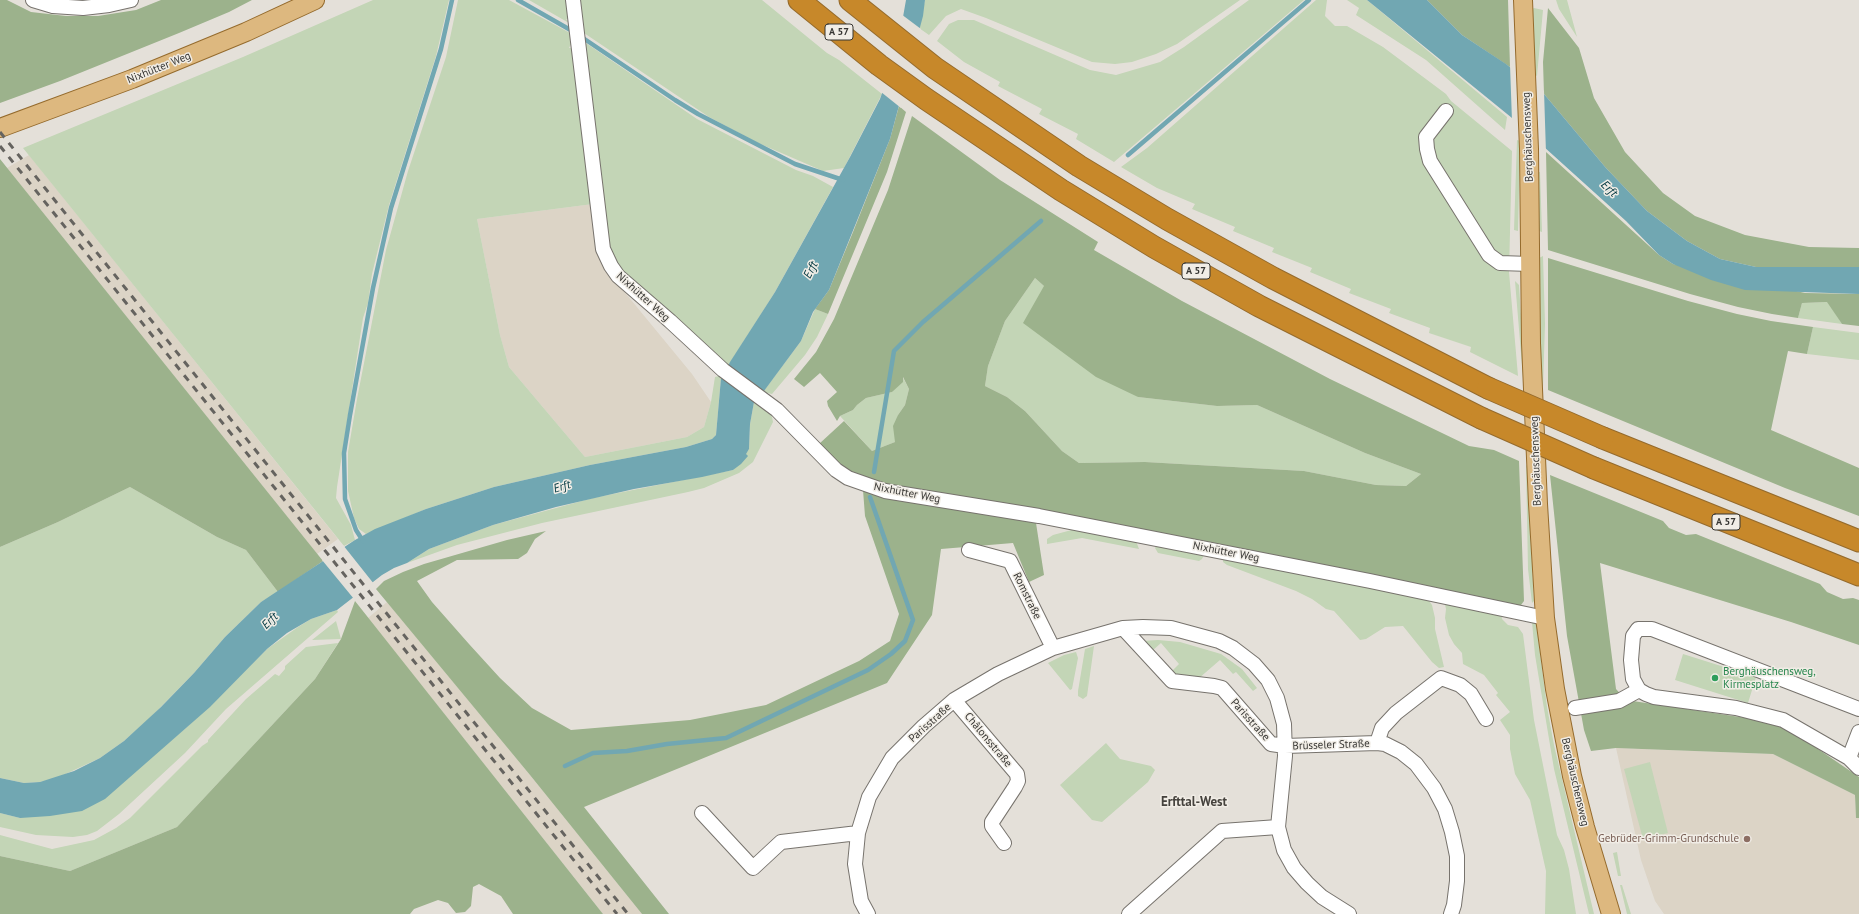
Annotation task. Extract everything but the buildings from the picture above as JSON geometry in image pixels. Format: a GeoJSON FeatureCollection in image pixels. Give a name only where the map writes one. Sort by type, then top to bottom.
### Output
{"type":"FeatureCollection","features":[{"type":"Feature","properties":{"kind":"highway","name":"A 57"},"geometry":{"type":"LineString","coordinates":[[799,0],[879,65],[926,99],[1061,190],[1154,247],[1259,306],[1481,418],[1594,468],[1859,575]]}},
{"type":"Feature","properties":{"kind":"highway"},"geometry":{"type":"LineString","coordinates":[[850,0],[935,68],[1079,166],[1167,220],[1274,278],[1488,388],[1603,438],[1859,541]]}},
{"type":"Feature","properties":{"kind":"main road","name":"Nixhütter Weg"},"geometry":{"type":"LineString","coordinates":[[0,128],[153,71],[315,0]]}},
{"type":"Feature","properties":{"kind":"main road","name":"Berghäuschensweg"},"geometry":{"type":"LineString","coordinates":[[1523,0],[1529,149],[1530,264],[1538,504],[1546,618],[1555,689],[1572,776],[1585,827],[1611,914]]}},
{"type":"Feature","properties":{"kind":"street"},"geometry":{"type":"LineString","coordinates":[[34,0],[53,6],[83,8],[109,5],[131,0]]}},
{"type":"Feature","properties":{"kind":"street","name":"Nixhütter Weg"},"geometry":{"type":"LineString","coordinates":[[573,0],[577,48],[603,249],[618,276],[723,370],[777,410],[842,474],[855,481],[885,491],[1038,516],[1370,581],[1546,618]]}},
{"type":"Feature","properties":{"kind":"street"},"geometry":{"type":"LineString","coordinates":[[1446,111],[1426,137],[1430,161],[1488,255],[1500,264],[1530,264]]}},
{"type":"Feature","properties":{"kind":"street","name":"Romstraße"},"geometry":{"type":"LineString","coordinates":[[969,550],[1010,561],[1053,648]]}},
{"type":"Feature","properties":{"kind":"street","name":"Parisstraße"},"geometry":{"type":"LineString","coordinates":[[868,914],[861,901],[856,877],[855,864],[858,833],[869,797],[892,758],[924,726],[954,700],[998,674],[1053,648],[1123,628],[1143,627],[1170,628],[1214,639],[1233,648],[1254,664],[1268,680],[1281,710],[1285,746],[1278,827],[1284,850],[1294,868],[1322,897],[1349,914]]}},
{"type":"Feature","properties":{"kind":"street","name":"Parisstraße"},"geometry":{"type":"LineString","coordinates":[[1123,628],[1169,678],[1175,682],[1222,688],[1266,741],[1270,744],[1285,746]]}},
{"type":"Feature","properties":{"kind":"street"},"geometry":{"type":"LineString","coordinates":[[1859,710],[1644,628],[1635,631],[1632,638],[1631,660],[1633,679],[1639,690],[1654,697],[1736,708],[1777,718],[1849,758],[1859,768]]}},
{"type":"Feature","properties":{"kind":"street","name":"Brüsseler Straße"},"geometry":{"type":"LineString","coordinates":[[1377,743],[1382,728],[1396,713],[1441,678],[1460,685],[1471,694],[1486,719]]}},
{"type":"Feature","properties":{"kind":"street"},"geometry":{"type":"LineString","coordinates":[[1575,708],[1619,701],[1639,690]]}},
{"type":"Feature","properties":{"kind":"street","name":"Châlonsstraße"},"geometry":{"type":"LineString","coordinates":[[954,700],[1017,774],[1018,781],[1015,787],[992,822],[992,826],[1004,842]]}},
{"type":"Feature","properties":{"kind":"street"},"geometry":{"type":"LineString","coordinates":[[1849,758],[1859,732]]}},
{"type":"Feature","properties":{"kind":"street","name":"Brüsseler Straße"},"geometry":{"type":"LineString","coordinates":[[1285,746],[1385,744],[1401,752],[1416,764],[1434,788],[1445,809],[1452,832],[1457,856],[1456,887],[1454,905],[1451,914]]}},
{"type":"Feature","properties":{"kind":"street"},"geometry":{"type":"LineString","coordinates":[[702,813],[753,868],[781,842],[858,833]]}},
{"type":"Feature","properties":{"kind":"street"},"geometry":{"type":"LineString","coordinates":[[1128,914],[1222,831],[1278,827]]}},
{"type":"Feature","properties":{"kind":"shaded area"},"geometry":{"type":"Polygon","coordinates":[[[29,155],[338,539],[317,554],[7,168],[29,155]]]}},
{"type":"Feature","properties":{"kind":"shaded area"},"geometry":{"type":"Polygon","coordinates":[[[593,204],[613,278],[692,374],[711,402],[704,427],[687,437],[585,457],[509,367],[500,335],[477,219],[593,204]]]}},
{"type":"Feature","properties":{"kind":"shaded area"},"geometry":{"type":"Polygon","coordinates":[[[387,602],[530,775],[642,914],[603,914],[368,618],[387,602]]]}},
{"type":"Feature","properties":{"kind":"shaded area","name":"Gebrüder-Grimm-Grundschule"},"geometry":{"type":"Polygon","coordinates":[[[1616,748],[1773,754],[1855,795],[1856,817],[1859,818],[1859,914],[1664,914],[1655,901],[1641,860],[1616,748]]]}},
{"type":"Feature","properties":{"kind":"green space"},"geometry":{"type":"Polygon","coordinates":[[[0,0],[7,0],[31,12],[66,16],[98,16],[136,10],[161,0],[252,0],[229,12],[179,33],[60,81],[0,103],[0,0]]]}},
{"type":"Feature","properties":{"kind":"green space"},"geometry":{"type":"Polygon","coordinates":[[[373,0],[449,0],[436,56],[389,205],[372,274],[368,303],[363,318],[336,498],[351,525],[355,540],[344,546],[23,148],[243,57],[373,0]]]}},
{"type":"Feature","properties":{"kind":"green space"},"geometry":{"type":"Polygon","coordinates":[[[458,0],[509,0],[570,33],[571,44],[569,48],[573,48],[593,204],[477,219],[500,335],[509,367],[585,457],[687,437],[704,427],[711,402],[715,377],[719,376],[721,378],[716,435],[712,439],[686,447],[590,465],[494,487],[426,509],[366,534],[359,529],[354,518],[348,491],[348,452],[357,399],[386,250],[408,171],[446,57],[458,0]]]}},
{"type":"Feature","properties":{"kind":"green space"},"geometry":{"type":"Polygon","coordinates":[[[529,0],[568,0],[570,18],[566,19],[569,23],[529,0]]]}},
{"type":"Feature","properties":{"kind":"green space"},"geometry":{"type":"Polygon","coordinates":[[[577,0],[762,0],[827,53],[839,60],[882,94],[844,168],[823,171],[756,142],[709,117],[581,31],[577,0]]]}},
{"type":"Feature","properties":{"kind":"green space"},"geometry":{"type":"Polygon","coordinates":[[[925,0],[1240,0],[1177,44],[1156,54],[1132,62],[1115,64],[1092,62],[961,9],[946,16],[929,35],[919,28],[925,0]]]}},
{"type":"Feature","properties":{"kind":"green space"},"geometry":{"type":"Polygon","coordinates":[[[1249,0],[1304,0],[1114,162],[1076,139],[1078,134],[1039,114],[1042,109],[998,86],[1000,82],[964,62],[937,41],[949,24],[958,20],[974,20],[1090,70],[1116,75],[1160,62],[1184,47],[1249,0]]]}},
{"type":"Feature","properties":{"kind":"green space"},"geometry":{"type":"Polygon","coordinates":[[[1316,0],[1327,0],[1325,16],[1335,26],[1347,26],[1383,47],[1446,94],[1451,101],[1512,151],[1509,272],[1518,376],[1470,352],[1471,347],[1429,333],[1430,328],[1389,313],[1391,309],[1349,293],[1351,289],[1310,272],[1312,268],[1272,252],[1274,248],[1233,231],[1235,227],[1192,209],[1195,204],[1157,188],[1121,167],[1147,148],[1316,0]]]}},
{"type":"Feature","properties":{"kind":"green space"},"geometry":{"type":"Polygon","coordinates":[[[1347,0],[1367,0],[1507,117],[1505,130],[1426,60],[1356,15],[1359,8],[1347,0]]]}},
{"type":"Feature","properties":{"kind":"green space"},"geometry":{"type":"Polygon","coordinates":[[[1427,0],[1508,0],[1510,67],[1462,35],[1427,0]]]}},
{"type":"Feature","properties":{"kind":"green space"},"geometry":{"type":"Polygon","coordinates":[[[1556,0],[1567,0],[1577,37],[1559,9],[1556,0]]]}},
{"type":"Feature","properties":{"kind":"green space"},"geometry":{"type":"Polygon","coordinates":[[[1534,8],[1543,10],[1537,76],[1533,73],[1531,10],[1534,8]]]}},
{"type":"Feature","properties":{"kind":"green space"},"geometry":{"type":"Polygon","coordinates":[[[1548,8],[1579,48],[1594,98],[1625,152],[1663,193],[1695,216],[1745,235],[1809,247],[1859,248],[1859,267],[1756,267],[1720,259],[1687,241],[1647,211],[1606,168],[1544,94],[1543,62],[1548,8]]]}},
{"type":"Feature","properties":{"kind":"green space"},"geometry":{"type":"Polygon","coordinates":[[[583,41],[697,119],[796,170],[813,176],[833,187],[775,292],[728,366],[622,273],[609,249],[583,41]]]}},
{"type":"Feature","properties":{"kind":"green space"},"geometry":{"type":"Polygon","coordinates":[[[899,106],[906,112],[887,172],[828,314],[815,309],[829,290],[853,232],[890,139],[899,106]]]}},
{"type":"Feature","properties":{"kind":"green space"},"geometry":{"type":"Polygon","coordinates":[[[912,116],[1000,180],[1098,242],[1094,250],[1182,301],[1330,379],[1469,446],[1494,450],[1519,461],[1524,601],[1521,605],[1515,607],[888,485],[855,475],[841,466],[819,444],[844,421],[872,451],[895,442],[893,426],[905,405],[909,389],[903,377],[903,382],[892,392],[866,398],[853,410],[840,416],[837,421],[828,406],[827,401],[837,392],[820,373],[804,387],[794,379],[816,352],[834,319],[888,190],[912,116]],[[1035,278],[1005,321],[988,366],[985,386],[1007,397],[1025,411],[1062,451],[1079,463],[1145,462],[1304,471],[1376,485],[1406,486],[1421,474],[1365,453],[1257,405],[1217,406],[1138,397],[1096,377],[1023,323],[1044,286],[1035,278]]]}},
{"type":"Feature","properties":{"kind":"green space"},"geometry":{"type":"Polygon","coordinates":[[[1517,140],[1520,141],[1518,231],[1514,230],[1517,140]]]}},
{"type":"Feature","properties":{"kind":"green space"},"geometry":{"type":"Polygon","coordinates":[[[1546,152],[1659,255],[1673,264],[1805,293],[1859,294],[1859,326],[1842,324],[1827,302],[1802,303],[1798,318],[1772,314],[1738,307],[1690,294],[1548,250],[1546,152]]]}},
{"type":"Feature","properties":{"kind":"green space"},"geometry":{"type":"Polygon","coordinates":[[[0,159],[323,561],[278,592],[246,550],[217,537],[130,487],[58,522],[0,547],[0,159]]]}},
{"type":"Feature","properties":{"kind":"green space"},"geometry":{"type":"Polygon","coordinates":[[[1537,172],[1540,172],[1542,232],[1539,231],[1537,172]]]}},
{"type":"Feature","properties":{"kind":"green space"},"geometry":{"type":"Polygon","coordinates":[[[1543,256],[1545,324],[1543,387],[1540,386],[1539,258],[1543,256]]]}},
{"type":"Feature","properties":{"kind":"green space"},"geometry":{"type":"Polygon","coordinates":[[[1548,258],[1688,301],[1737,314],[1813,327],[1807,354],[1788,351],[1771,430],[1859,468],[1859,516],[1785,488],[1548,390],[1548,258]]]}},
{"type":"Feature","properties":{"kind":"green space"},"geometry":{"type":"Polygon","coordinates":[[[1035,278],[1044,286],[1138,397],[1217,406],[1257,405],[1365,453],[1421,474],[1406,486],[1376,485],[1304,471],[1145,462],[1079,463],[1062,451],[1025,411],[1007,397],[985,386],[988,366],[1005,321],[1035,278]]]}},
{"type":"Feature","properties":{"kind":"green space"},"geometry":{"type":"Polygon","coordinates":[[[1515,281],[1519,285],[1525,379],[1523,378],[1515,281]]]}},
{"type":"Feature","properties":{"kind":"green space"},"geometry":{"type":"Polygon","coordinates":[[[1828,302],[1842,324],[1798,318],[1802,303],[1828,302]]]}},
{"type":"Feature","properties":{"kind":"green space"},"geometry":{"type":"Polygon","coordinates":[[[815,309],[828,314],[817,337],[805,355],[772,394],[763,392],[801,341],[815,309]]]}},
{"type":"Feature","properties":{"kind":"green space"},"geometry":{"type":"Polygon","coordinates":[[[1813,327],[1859,333],[1859,360],[1807,354],[1813,327]]]}},
{"type":"Feature","properties":{"kind":"green space"},"geometry":{"type":"Polygon","coordinates":[[[902,376],[909,389],[905,405],[898,415],[895,442],[872,451],[840,416],[853,410],[866,398],[892,392],[902,376]]]}},
{"type":"Feature","properties":{"kind":"green space"},"geometry":{"type":"Polygon","coordinates":[[[754,402],[767,409],[773,422],[753,462],[739,473],[704,488],[542,523],[457,545],[407,563],[429,549],[493,525],[593,498],[733,470],[749,449],[750,424],[754,402]]]}},
{"type":"Feature","properties":{"kind":"green space"},"geometry":{"type":"Polygon","coordinates":[[[1526,465],[1534,601],[1532,603],[1528,569],[1526,465]]]}},
{"type":"Feature","properties":{"kind":"green space"},"geometry":{"type":"Polygon","coordinates":[[[1550,475],[1663,521],[1669,528],[1686,535],[1696,534],[1820,584],[1827,592],[1843,599],[1853,598],[1859,600],[1859,645],[1791,622],[1600,563],[1616,689],[1626,700],[1780,723],[1859,777],[1859,818],[1856,818],[1855,795],[1773,754],[1616,748],[1591,751],[1584,730],[1567,636],[1550,475]]]}},
{"type":"Feature","properties":{"kind":"green space"},"geometry":{"type":"Polygon","coordinates":[[[130,487],[217,537],[246,550],[278,592],[261,602],[225,637],[194,673],[150,718],[124,741],[100,758],[57,778],[40,782],[24,783],[0,778],[0,547],[58,522],[130,487]]]}},
{"type":"Feature","properties":{"kind":"green space"},"geometry":{"type":"Polygon","coordinates":[[[863,490],[1026,519],[1036,523],[1044,575],[1029,582],[1013,543],[941,549],[932,615],[887,683],[584,807],[669,914],[642,914],[530,775],[376,589],[384,581],[424,564],[507,540],[546,531],[535,539],[527,553],[518,559],[457,560],[417,581],[432,602],[469,644],[500,678],[532,708],[571,730],[690,720],[766,705],[859,661],[890,641],[899,614],[865,516],[863,490]]]}},
{"type":"Feature","properties":{"kind":"green space"},"geometry":{"type":"Polygon","coordinates":[[[1079,528],[1136,541],[1139,549],[1082,538],[1047,544],[1047,539],[1053,535],[1079,528]]]}},
{"type":"Feature","properties":{"kind":"green space"},"geometry":{"type":"Polygon","coordinates":[[[1156,546],[1204,555],[1199,561],[1158,553],[1155,548],[1156,546]]]}},
{"type":"Feature","properties":{"kind":"green space"},"geometry":{"type":"Polygon","coordinates":[[[1223,559],[1427,598],[1432,605],[1435,618],[1435,629],[1444,667],[1439,668],[1432,662],[1403,626],[1385,627],[1366,639],[1360,640],[1334,611],[1326,609],[1312,599],[1296,591],[1227,565],[1223,562],[1223,559]]]}},
{"type":"Feature","properties":{"kind":"green space"},"geometry":{"type":"Polygon","coordinates":[[[1444,600],[1501,612],[1502,619],[1508,625],[1518,627],[1523,634],[1534,720],[1557,835],[1564,850],[1569,869],[1576,914],[1545,914],[1546,871],[1530,800],[1515,774],[1510,749],[1510,735],[1500,720],[1510,712],[1496,695],[1498,693],[1484,675],[1463,664],[1462,653],[1454,644],[1449,635],[1445,618],[1446,609],[1444,600]]]}},
{"type":"Feature","properties":{"kind":"green space"},"geometry":{"type":"Polygon","coordinates":[[[355,601],[603,914],[513,914],[501,896],[479,884],[473,887],[471,906],[465,912],[456,913],[448,903],[438,900],[414,909],[410,914],[0,914],[0,856],[70,871],[177,827],[315,679],[341,639],[355,601]]]}},
{"type":"Feature","properties":{"kind":"green space"},"geometry":{"type":"Polygon","coordinates":[[[337,610],[338,612],[226,709],[185,753],[119,814],[97,831],[87,835],[73,837],[36,835],[0,827],[0,813],[20,818],[170,741],[187,727],[267,649],[311,619],[337,610]]]}},
{"type":"Feature","properties":{"kind":"green space"},"geometry":{"type":"Polygon","coordinates":[[[336,621],[341,639],[312,640],[336,621]]]}},
{"type":"Feature","properties":{"kind":"green space"},"geometry":{"type":"Polygon","coordinates":[[[1536,621],[1547,707],[1554,745],[1594,914],[1589,914],[1554,769],[1535,655],[1532,622],[1536,621]]]}},
{"type":"Feature","properties":{"kind":"green space"},"geometry":{"type":"Polygon","coordinates":[[[1158,640],[1180,642],[1221,654],[1242,669],[1257,688],[1253,691],[1236,672],[1233,674],[1220,660],[1198,679],[1176,677],[1171,672],[1179,664],[1161,643],[1152,651],[1142,641],[1158,640]]]}},
{"type":"Feature","properties":{"kind":"green space"},"geometry":{"type":"Polygon","coordinates":[[[338,643],[315,679],[177,827],[70,871],[0,856],[0,835],[52,849],[94,840],[116,828],[130,818],[202,746],[208,742],[208,740],[246,699],[275,674],[279,676],[285,669],[285,666],[306,647],[338,643]]]}},
{"type":"Feature","properties":{"kind":"green space"},"geometry":{"type":"Polygon","coordinates":[[[1094,646],[1087,696],[1083,699],[1078,696],[1078,691],[1085,649],[1094,646]]]}},
{"type":"Feature","properties":{"kind":"green space"},"geometry":{"type":"Polygon","coordinates":[[[1076,652],[1078,658],[1072,689],[1070,690],[1048,663],[1064,655],[1076,652]]]}},
{"type":"Feature","properties":{"kind":"green space","name":"Berghäuschensweg, Kirmesplatz"},"geometry":{"type":"Polygon","coordinates":[[[1683,654],[1756,677],[1748,703],[1675,680],[1683,654]]]}},
{"type":"Feature","properties":{"kind":"green space"},"geometry":{"type":"Polygon","coordinates":[[[1106,743],[1120,759],[1151,766],[1155,770],[1148,782],[1102,822],[1092,820],[1060,785],[1106,743]]]}},
{"type":"Feature","properties":{"kind":"green space"},"geometry":{"type":"Polygon","coordinates":[[[1650,762],[1668,833],[1643,839],[1624,769],[1650,762]]]}},
{"type":"Feature","properties":{"kind":"green space"},"geometry":{"type":"Polygon","coordinates":[[[1617,852],[1621,876],[1618,876],[1613,853],[1617,852]]]}},
{"type":"Feature","properties":{"kind":"green space"},"geometry":{"type":"Polygon","coordinates":[[[1620,885],[1622,885],[1631,914],[1627,914],[1620,885]]]}},
{"type":"Feature","properties":{"kind":"water","name":"Erft"},"geometry":{"type":"Polygon","coordinates":[[[906,0],[925,0],[923,16],[890,139],[829,290],[813,312],[801,341],[764,391],[752,400],[754,402],[750,424],[749,449],[746,454],[748,456],[741,464],[733,470],[634,489],[556,507],[493,525],[429,549],[407,563],[382,575],[337,610],[311,619],[287,633],[267,649],[210,707],[105,799],[82,811],[50,816],[20,818],[0,813],[0,778],[24,783],[40,782],[74,771],[100,758],[124,741],[161,707],[194,673],[225,637],[261,602],[355,540],[375,529],[426,509],[494,487],[590,465],[686,447],[712,439],[716,435],[721,378],[727,381],[728,366],[730,362],[775,292],[850,157],[880,99],[897,51],[906,0]]]}},
{"type":"Feature","properties":{"kind":"water","name":"Erft"},"geometry":{"type":"Polygon","coordinates":[[[1367,0],[1427,0],[1462,35],[1506,64],[1544,94],[1606,168],[1647,211],[1687,241],[1720,259],[1756,267],[1859,267],[1859,294],[1745,290],[1711,280],[1673,264],[1659,255],[1626,221],[1512,118],[1367,0]]]}},
{"type":"Feature","properties":{"kind":"pier"},"geometry":{"type":"Polygon","coordinates":[[[901,14],[921,29],[901,108],[881,92],[895,50],[901,14]]]}},
{"type":"Feature","properties":{"kind":"pier"},"geometry":{"type":"Polygon","coordinates":[[[1510,65],[1544,91],[1546,153],[1512,121],[1510,65]]]}},
{"type":"Feature","properties":{"kind":"pier"},"geometry":{"type":"Polygon","coordinates":[[[343,545],[374,584],[354,599],[322,560],[343,545]]]}},
{"type":"Feature","properties":{"kind":"waterway"},"geometry":{"type":"LineString","coordinates":[[363,541],[356,530],[345,499],[344,453],[350,415],[373,288],[391,208],[441,49],[452,0]]}},
{"type":"Feature","properties":{"kind":"waterway"},"geometry":{"type":"LineString","coordinates":[[518,0],[574,32]]}},
{"type":"Feature","properties":{"kind":"waterway"},"geometry":{"type":"LineString","coordinates":[[1128,155],[1309,0]]}},
{"type":"Feature","properties":{"kind":"waterway"},"geometry":{"type":"LineString","coordinates":[[580,36],[698,114],[795,164],[843,180]]}},
{"type":"Feature","properties":{"kind":"waterway"},"geometry":{"type":"LineString","coordinates":[[874,472],[894,351],[923,322],[1041,221]]}},
{"type":"Feature","properties":{"kind":"waterway"},"geometry":{"type":"LineString","coordinates":[[565,766],[593,753],[627,751],[667,744],[726,738],[868,670],[891,654],[905,641],[913,620],[870,497]]}},
{"type":"Feature","properties":{"kind":"railway"},"geometry":{"type":"LineString","coordinates":[[0,132],[628,914]]}},
{"type":"Feature","properties":{"kind":"railway"},"geometry":{"type":"LineString","coordinates":[[0,146],[617,914]]}},
{"type":"Feature","properties":{"kind":"place","name":"Berghäuschensweg, Kirmesplatz"},"geometry":{"type":"Point","coordinates":[1715,678]}},
{"type":"Feature","properties":{"kind":"place","name":"Gebrüder-Grimm-Grundschule"},"geometry":{"type":"Point","coordinates":[1747,839]}},
{"type":"Feature","properties":{"kind":"district","name":"Erfttal-West"},"geometry":{"type":"Point","coordinates":[1194,802]}}]}
